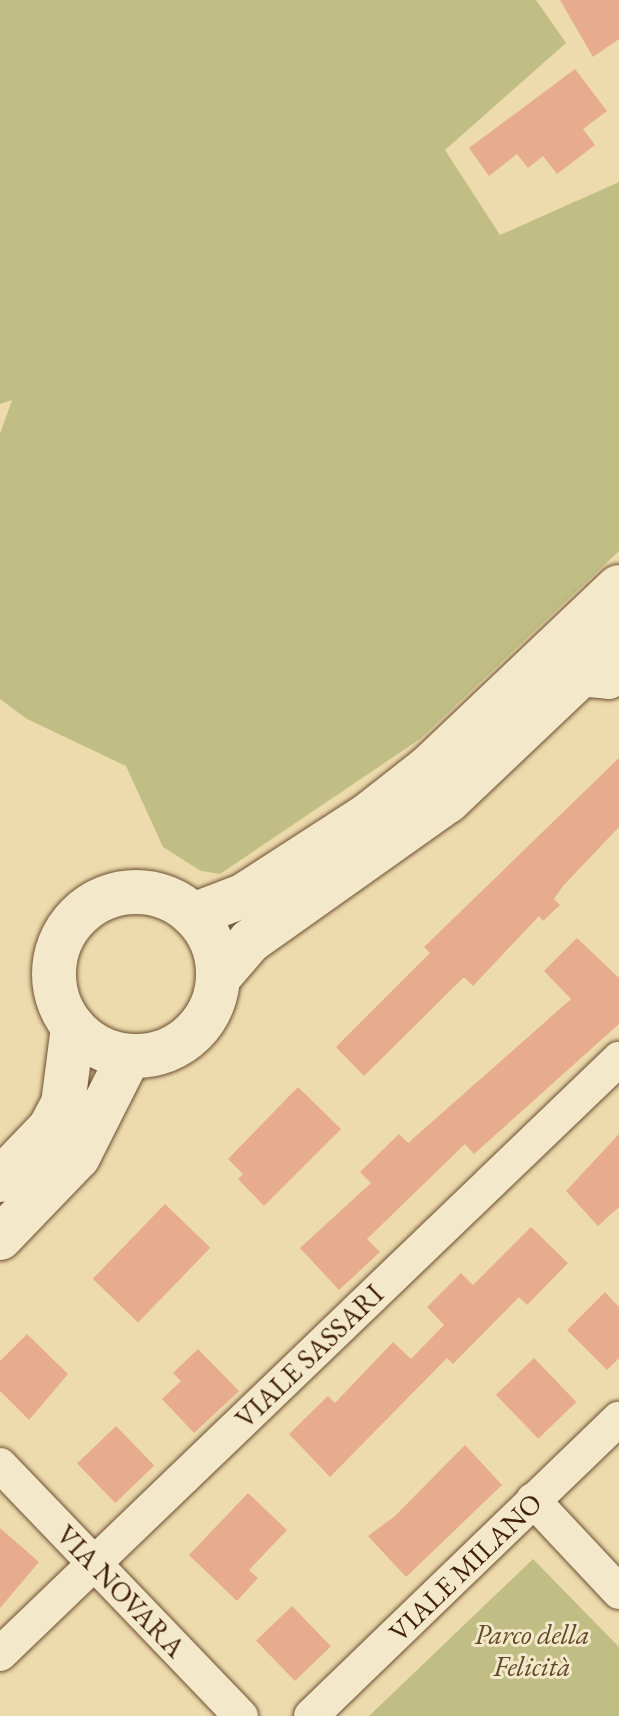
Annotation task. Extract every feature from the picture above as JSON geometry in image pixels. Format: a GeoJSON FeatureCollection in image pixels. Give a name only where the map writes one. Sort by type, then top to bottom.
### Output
{"type":"FeatureCollection","features":[{"type":"Feature","properties":{"kind":"main road"},"geometry":{"type":"LineString","coordinates":[[193,915],[243,896],[368,815],[428,768],[619,587]]}},
{"type":"Feature","properties":{"kind":"main road"},"geometry":{"type":"LineString","coordinates":[[218,978],[250,941],[448,801],[619,639]]}},
{"type":"Feature","properties":{"kind":"main road"},"geometry":{"type":"LineString","coordinates":[[141,892],[171,900],[193,915],[216,955],[218,978],[210,1010],[190,1036],[162,1052],[129,1056],[98,1047],[73,1027],[62,1010],[54,970],[58,949],[77,917],[107,898],[141,892]]}},
{"type":"Feature","properties":{"kind":"main road"},"geometry":{"type":"LineString","coordinates":[[0,1180],[50,1128],[63,1104],[73,1027]]}},
{"type":"Feature","properties":{"kind":"main road"},"geometry":{"type":"LineString","coordinates":[[0,1238],[78,1157],[129,1056]]}},
{"type":"Feature","properties":{"kind":"street"},"geometry":{"type":"LineString","coordinates":[[577,679],[609,682],[619,673]]}},
{"type":"Feature","properties":{"kind":"street","name":"VIALE SASSARI"},"geometry":{"type":"LineString","coordinates":[[0,1654],[619,1059]]}},
{"type":"Feature","properties":{"kind":"street","name":"VIALE MILANO"},"geometry":{"type":"LineString","coordinates":[[311,1716],[619,1419]]}},
{"type":"Feature","properties":{"kind":"street","name":"VIA NOVARA"},"geometry":{"type":"LineString","coordinates":[[0,1465],[241,1716]]}},
{"type":"Feature","properties":{"kind":"street"},"geometry":{"type":"LineString","coordinates":[[533,1500],[619,1592]]}},
{"type":"Feature","properties":{"kind":"green space"},"geometry":{"type":"Polygon","coordinates":[[[0,0],[536,0],[566,43],[445,150],[500,235],[619,182],[619,551],[420,739],[220,874],[201,871],[163,847],[126,766],[27,719],[0,699],[0,434],[12,400],[0,404],[0,0]]]}},
{"type":"Feature","properties":{"kind":"green space","name":"Parco della Felicità"},"geometry":{"type":"Polygon","coordinates":[[[533,1559],[619,1647],[619,1716],[369,1716],[533,1559]]]}},
{"type":"Feature","properties":{"kind":"building"},"geometry":{"type":"Polygon","coordinates":[[[560,0],[619,0],[619,39],[593,57],[560,0]]]}},
{"type":"Feature","properties":{"kind":"building"},"geometry":{"type":"Polygon","coordinates":[[[575,69],[607,111],[583,129],[595,145],[557,174],[543,156],[528,168],[517,154],[489,176],[469,148],[575,69]]]}},
{"type":"Feature","properties":{"kind":"building"},"geometry":{"type":"Polygon","coordinates":[[[619,758],[619,827],[563,886],[554,899],[560,905],[543,921],[539,916],[473,986],[464,977],[364,1076],[336,1047],[430,953],[424,947],[619,758]]]}},
{"type":"Feature","properties":{"kind":"building"},"geometry":{"type":"Polygon","coordinates":[[[577,938],[619,978],[619,1024],[474,1154],[465,1144],[367,1239],[380,1252],[339,1290],[300,1248],[371,1183],[360,1172],[399,1134],[408,1143],[571,999],[544,971],[577,938]]]}},
{"type":"Feature","properties":{"kind":"building"},"geometry":{"type":"Polygon","coordinates":[[[298,1087],[341,1129],[264,1206],[238,1179],[243,1174],[228,1159],[298,1087]]]}},
{"type":"Feature","properties":{"kind":"building"},"geometry":{"type":"Polygon","coordinates":[[[619,1134],[619,1207],[598,1226],[566,1191],[619,1134]]]}},
{"type":"Feature","properties":{"kind":"building"},"geometry":{"type":"Polygon","coordinates":[[[165,1204],[210,1248],[138,1323],[93,1279],[165,1204]]]}},
{"type":"Feature","properties":{"kind":"building"},"geometry":{"type":"Polygon","coordinates":[[[531,1227],[568,1263],[527,1305],[519,1297],[453,1364],[447,1358],[330,1477],[289,1434],[328,1396],[335,1403],[393,1342],[411,1359],[444,1325],[427,1307],[461,1273],[473,1285],[531,1227]]]}},
{"type":"Feature","properties":{"kind":"building"},"geometry":{"type":"Polygon","coordinates":[[[605,1292],[619,1307],[619,1358],[607,1370],[567,1330],[605,1292]]]}},
{"type":"Feature","properties":{"kind":"building"},"geometry":{"type":"Polygon","coordinates":[[[27,1334],[68,1374],[29,1420],[0,1391],[0,1361],[27,1334]]]}},
{"type":"Feature","properties":{"kind":"building"},"geometry":{"type":"Polygon","coordinates":[[[198,1349],[239,1391],[194,1433],[162,1399],[181,1381],[173,1373],[198,1349]]]}},
{"type":"Feature","properties":{"kind":"building"},"geometry":{"type":"Polygon","coordinates":[[[534,1358],[576,1402],[538,1439],[496,1395],[534,1358]]]}},
{"type":"Feature","properties":{"kind":"building"},"geometry":{"type":"Polygon","coordinates":[[[116,1426],[154,1466],[115,1503],[77,1464],[116,1426]]]}},
{"type":"Feature","properties":{"kind":"building"},"geometry":{"type":"Polygon","coordinates":[[[465,1445],[502,1485],[406,1577],[368,1536],[395,1516],[465,1445]]]}},
{"type":"Feature","properties":{"kind":"building"},"geometry":{"type":"Polygon","coordinates":[[[248,1493],[287,1530],[249,1570],[258,1578],[237,1601],[189,1555],[248,1493]]]}},
{"type":"Feature","properties":{"kind":"building"},"geometry":{"type":"Polygon","coordinates":[[[0,1528],[39,1562],[0,1608],[0,1528]]]}},
{"type":"Feature","properties":{"kind":"building"},"geometry":{"type":"Polygon","coordinates":[[[292,1606],[331,1646],[295,1681],[256,1641],[292,1606]]]}}]}
